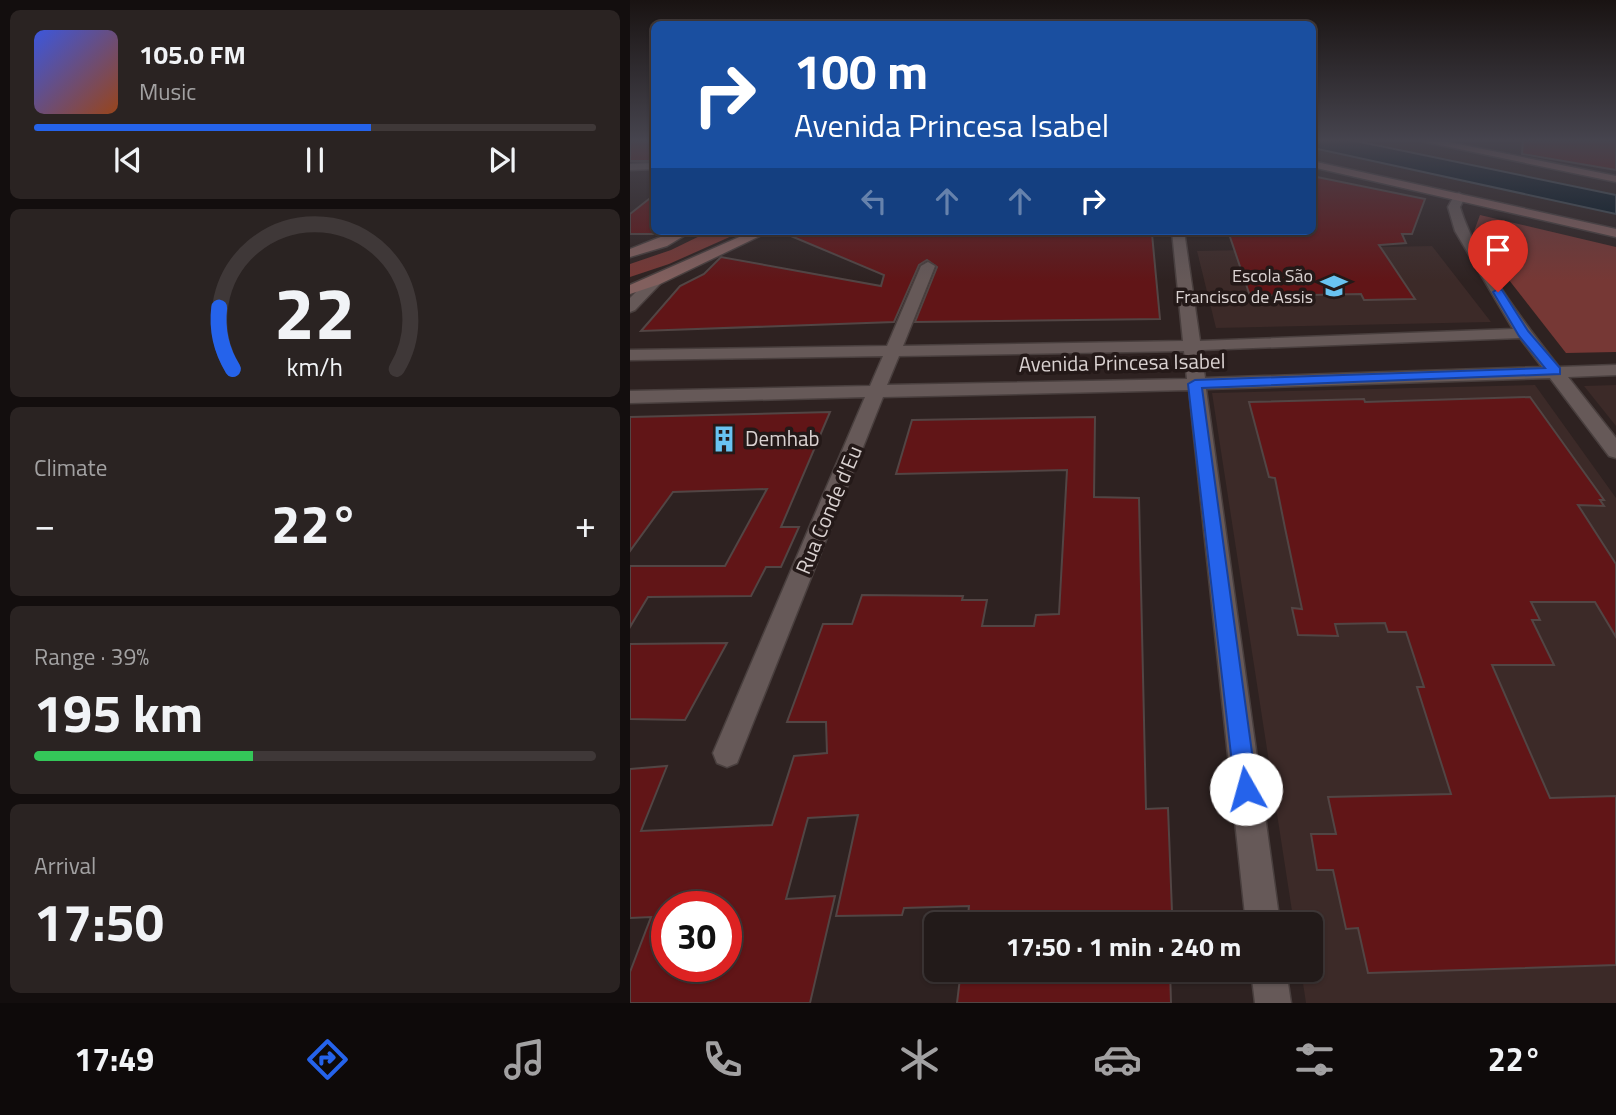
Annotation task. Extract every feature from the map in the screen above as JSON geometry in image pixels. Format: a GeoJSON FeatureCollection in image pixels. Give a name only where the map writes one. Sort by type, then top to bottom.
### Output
{"type":"FeatureCollection","features":[{"type":"Feature","properties":{"kind":"main road"},"geometry":{"type":"LineString","coordinates":[[1414,187],[1616,233]]}},
{"type":"Feature","properties":{"kind":"main road"},"geometry":{"type":"LineString","coordinates":[[630,253],[678,235]]}},
{"type":"Feature","properties":{"kind":"main road"},"geometry":{"type":"LineString","coordinates":[[630,290],[656,281],[755,235]]}},
{"type":"Feature","properties":{"kind":"street"},"geometry":{"type":"LineString","coordinates":[[1459,197],[1454,206],[1461,231],[1524,333],[1616,451]]}},
{"type":"Feature","properties":{"kind":"street"},"geometry":{"type":"LineString","coordinates":[[1178,235],[1261,912]]}},
{"type":"Feature","properties":{"kind":"street","name":"Rua Conde d'Eu"},"geometry":{"type":"LineString","coordinates":[[727,753],[928,266]]}},
{"type":"Feature","properties":{"kind":"street"},"geometry":{"type":"LineString","coordinates":[[630,307],[656,281]]}},
{"type":"Feature","properties":{"kind":"street","name":"Avenida Princesa Isabel"},"geometry":{"type":"LineString","coordinates":[[630,355],[1190,345],[1524,333]]}},
{"type":"Feature","properties":{"kind":"street","name":"Avenida Princesa Isabel"},"geometry":{"type":"LineString","coordinates":[[630,397],[1195,384],[1616,370]]}},
{"type":"Feature","properties":{"kind":"street"},"geometry":{"type":"LineString","coordinates":[[1270,982],[1273,1003]]}},
{"type":"Feature","properties":{"kind":"shaded area"},"geometry":{"type":"Polygon","coordinates":[[[1480,215],[1616,247],[1616,352],[1566,353],[1473,234],[1480,215]]]}},
{"type":"Feature","properties":{"kind":"shaded area"},"geometry":{"type":"Polygon","coordinates":[[[702,235],[734,235],[669,264],[630,277],[630,264],[671,250],[702,235]]]}},
{"type":"Feature","properties":{"kind":"shaded area","name":"Escola São Francisco de Assis"},"geometry":{"type":"Polygon","coordinates":[[[1432,246],[1491,322],[1216,328],[1197,251],[1432,246]]]}},
{"type":"Feature","properties":{"kind":"shaded area"},"geometry":{"type":"Polygon","coordinates":[[[1535,385],[1616,498],[1616,1003],[1306,1003],[1303,982],[1323,982],[1323,912],[1292,912],[1212,393],[1535,385]]]}},
{"type":"Feature","properties":{"kind":"shaded area"},"geometry":{"type":"Polygon","coordinates":[[[1616,385],[1616,426],[1584,386],[1616,385]]]}},
{"type":"Feature","properties":{"kind":"water"},"geometry":{"type":"Polygon","coordinates":[[[1491,187],[1577,187],[1616,195],[1616,214],[1491,187]]]}},
{"type":"Feature","properties":{"kind":"building"},"geometry":{"type":"Polygon","coordinates":[[[1316,187],[1365,187],[1425,199],[1412,234],[1402,234],[1406,243],[1379,245],[1415,299],[1364,300],[1361,294],[1250,296],[1229,235],[1316,235],[1316,187]]]}},
{"type":"Feature","properties":{"kind":"building"},"geometry":{"type":"Polygon","coordinates":[[[651,197],[651,234],[630,234],[630,214],[651,197]]]}},
{"type":"Feature","properties":{"kind":"building"},"geometry":{"type":"Polygon","coordinates":[[[789,235],[1152,235],[1160,319],[915,322],[937,267],[927,260],[919,265],[894,322],[641,331],[680,286],[704,274],[721,257],[881,286],[884,275],[789,235]]]}},
{"type":"Feature","properties":{"kind":"building"},"geometry":{"type":"Polygon","coordinates":[[[1530,397],[1604,500],[1600,500],[1604,506],[1578,505],[1616,564],[1616,637],[1595,602],[1531,602],[1540,620],[1532,620],[1554,665],[1492,665],[1550,798],[1616,796],[1616,965],[1368,973],[1358,928],[1346,929],[1333,870],[1317,870],[1311,834],[1336,834],[1328,797],[1451,794],[1417,687],[1424,687],[1406,632],[1388,632],[1385,623],[1335,624],[1338,636],[1298,635],[1292,608],[1302,609],[1275,478],[1269,477],[1249,402],[1530,397]]]}},
{"type":"Feature","properties":{"kind":"building"},"geometry":{"type":"Polygon","coordinates":[[[830,412],[781,527],[799,527],[781,567],[766,567],[751,596],[648,597],[630,627],[630,566],[725,566],[767,489],[673,492],[630,551],[630,417],[830,412]]]}},
{"type":"Feature","properties":{"kind":"building"},"geometry":{"type":"Polygon","coordinates":[[[1095,417],[1094,497],[1139,498],[1146,809],[1168,808],[1172,912],[968,912],[969,906],[904,908],[902,915],[836,916],[858,815],[808,818],[786,899],[835,896],[810,1003],[630,1003],[630,972],[651,917],[630,918],[630,769],[667,766],[641,831],[772,825],[794,756],[827,753],[826,722],[787,722],[823,624],[852,624],[862,595],[963,596],[962,600],[987,600],[982,626],[1034,626],[1036,615],[1059,614],[1067,470],[896,474],[912,420],[1095,417]]]}},
{"type":"Feature","properties":{"kind":"building"},"geometry":{"type":"Polygon","coordinates":[[[727,643],[685,720],[630,719],[630,644],[727,643]]]}},
{"type":"Feature","properties":{"kind":"building"},"geometry":{"type":"Polygon","coordinates":[[[960,982],[1170,982],[1171,1003],[957,1003],[960,982]]]}},
{"type":"Feature","properties":{"kind":"place","name":"Escola São Francisco de Assis"},"geometry":{"type":"Point","coordinates":[1334,286]}},
{"type":"Feature","properties":{"kind":"place","name":"Demhab"},"geometry":{"type":"Point","coordinates":[724,439]}},
{"type":"Feature","properties":{"kind":"route"},"geometry":{"type":"LineString","coordinates":[[1246,789],[1195,384],[1555,371],[1524,333],[1498,292]]}}]}
